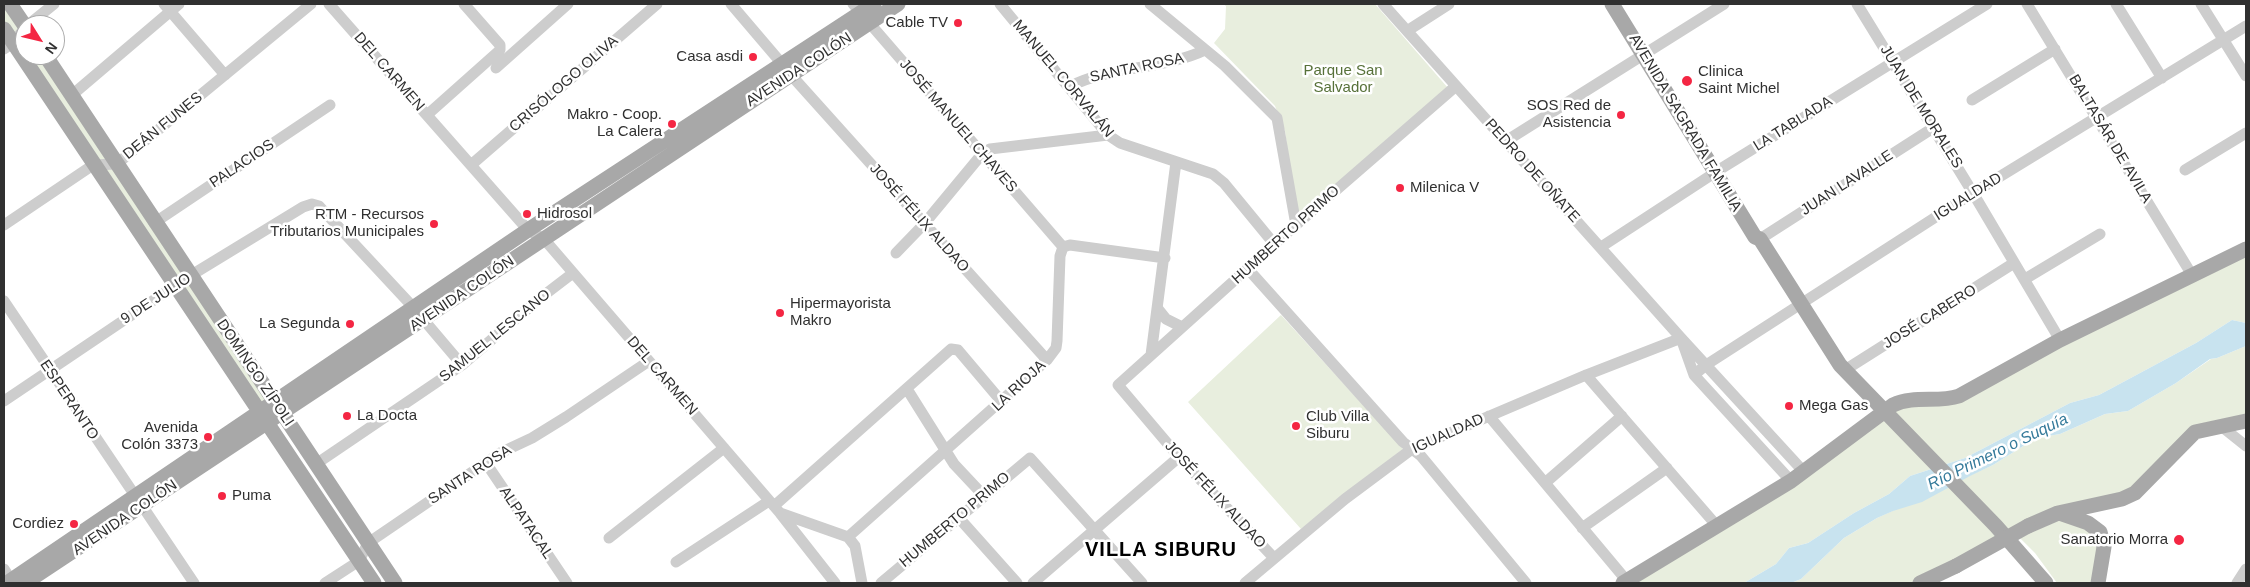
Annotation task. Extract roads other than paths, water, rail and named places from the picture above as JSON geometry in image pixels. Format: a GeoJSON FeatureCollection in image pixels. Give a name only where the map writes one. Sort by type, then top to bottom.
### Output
{"type":"FeatureCollection","features":[{"type":"Feature","properties":{"kind":"main road"},"geometry":{"type":"LineString","coordinates":[[10,4],[18,15]]}},
{"type":"Feature","properties":{"kind":"main road","name":"AVENIDA COLÓN"},"geometry":{"type":"LineString","coordinates":[[278,407],[423,320],[544,239],[787,70],[874,4]]}},
{"type":"Feature","properties":{"kind":"main road","name":"AVENIDA COLÓN"},"geometry":{"type":"LineString","coordinates":[[861,13],[898,4]]}},
{"type":"Feature","properties":{"kind":"main road","name":"AVENIDA SAGRADA FAMILIA"},"geometry":{"type":"LineString","coordinates":[[1612,4],[1646,52]]}},
{"type":"Feature","properties":{"kind":"main road","name":"AVENIDA SAGRADA FAMILIA"},"geometry":{"type":"LineString","coordinates":[[1620,4],[1646,52],[1718,171],[1755,237],[1760,239],[1831,354],[1996,526],[2046,583]]}},
{"type":"Feature","properties":{"kind":"main road","name":"DOMINGO ZÍPOLI"},"geometry":{"type":"LineString","coordinates":[[4,30],[8,46],[176,286],[374,583]]}},
{"type":"Feature","properties":{"kind":"main road","name":"DOMINGO ZÍPOLI"},"geometry":{"type":"LineString","coordinates":[[52,65],[154,223],[395,583]]}},
{"type":"Feature","properties":{"kind":"main road","name":"AVENIDA COLÓN"},"geometry":{"type":"LineString","coordinates":[[12,579],[140,502],[278,407],[413,307],[528,230],[787,70]]}},
{"type":"Feature","properties":{"kind":"main road"},"geometry":{"type":"LineString","coordinates":[[1625,582],[1791,481],[1893,404],[1907,400],[1950,399],[1959,396],[2060,340],[2246,249]]}},
{"type":"Feature","properties":{"kind":"main road"},"geometry":{"type":"LineString","coordinates":[[1920,583],[1956,566],[2028,526],[2058,513],[2122,499],[2135,493],[2195,432],[2246,421]]}},
{"type":"Feature","properties":{"kind":"main road"},"geometry":{"type":"LineString","coordinates":[[2058,513],[2088,522],[2100,532],[2104,547],[2098,583]]}},
{"type":"Feature","properties":{"kind":"street"},"geometry":{"type":"LineString","coordinates":[[40,15],[54,4]]}},
{"type":"Feature","properties":{"kind":"street","name":"DEÁN FUNES"},"geometry":{"type":"LineString","coordinates":[[93,165],[116,164],[311,4]]}},
{"type":"Feature","properties":{"kind":"street","name":"DEL CARMEN"},"geometry":{"type":"LineString","coordinates":[[329,4],[528,230],[544,239],[774,506],[835,583]]}},
{"type":"Feature","properties":{"kind":"street"},"geometry":{"type":"LineString","coordinates":[[427,115],[500,50],[500,45],[464,4]]}},
{"type":"Feature","properties":{"kind":"street"},"geometry":{"type":"LineString","coordinates":[[496,68],[568,4]]}},
{"type":"Feature","properties":{"kind":"street","name":"CRISÓLOGO OLIVA"},"geometry":{"type":"LineString","coordinates":[[471,165],[658,4]]}},
{"type":"Feature","properties":{"kind":"street","name":"JOSÉ FÉLIX ALDAO"},"geometry":{"type":"LineString","coordinates":[[731,4],[787,70],[1047,360]]}},
{"type":"Feature","properties":{"kind":"street","name":"MANUEL CORVALÁN"},"geometry":{"type":"LineString","coordinates":[[1000,4],[1108,135],[1120,143],[1213,174],[1220,179],[1275,245]]}},
{"type":"Feature","properties":{"kind":"street"},"geometry":{"type":"LineString","coordinates":[[1150,4],[1226,66],[1276,118],[1296,225]]}},
{"type":"Feature","properties":{"kind":"street","name":"PEDRO DE OÑATE"},"geometry":{"type":"LineString","coordinates":[[1383,4],[1681,338],[1804,472]]}},
{"type":"Feature","properties":{"kind":"street"},"geometry":{"type":"LineString","coordinates":[[1406,31],[1449,4]]}},
{"type":"Feature","properties":{"kind":"street"},"geometry":{"type":"LineString","coordinates":[[1506,141],[1724,4]]}},
{"type":"Feature","properties":{"kind":"street","name":"JUAN DE MORALES"},"geometry":{"type":"LineString","coordinates":[[1857,4],[2025,279],[2060,340]]}},
{"type":"Feature","properties":{"kind":"street","name":"LA TABLADA"},"geometry":{"type":"LineString","coordinates":[[1601,247],[1718,171],[1987,4]]}},
{"type":"Feature","properties":{"kind":"street","name":"BALTASÁR DE AVILA"},"geometry":{"type":"LineString","coordinates":[[2027,4],[2192,275]]}},
{"type":"Feature","properties":{"kind":"street"},"geometry":{"type":"LineString","coordinates":[[2116,4],[2162,78]]}},
{"type":"Feature","properties":{"kind":"street"},"geometry":{"type":"LineString","coordinates":[[2201,4],[2246,76]]}},
{"type":"Feature","properties":{"kind":"street"},"geometry":{"type":"LineString","coordinates":[[72,95],[172,6],[225,75]]}},
{"type":"Feature","properties":{"kind":"street","name":"JOSÉ MANUEL CHAVES"},"geometry":{"type":"LineString","coordinates":[[861,13],[1063,247]]}},
{"type":"Feature","properties":{"kind":"street","name":"IGUALDAD"},"geometry":{"type":"LineString","coordinates":[[1694,375],[1706,365],[1973,193],[2246,26]]}},
{"type":"Feature","properties":{"kind":"street"},"geometry":{"type":"LineString","coordinates":[[1972,100],[2055,49]]}},
{"type":"Feature","properties":{"kind":"street","name":"SANTA ROSA"},"geometry":{"type":"LineString","coordinates":[[1069,87],[1085,79],[1188,58],[1205,50]]}},
{"type":"Feature","properties":{"kind":"street","name":"HUMBERTO PRIMO"},"geometry":{"type":"LineString","coordinates":[[1118,385],[1296,225],[1456,86]]}},
{"type":"Feature","properties":{"kind":"street","name":"PALACIOS"},"geometry":{"type":"LineString","coordinates":[[154,223],[330,105]]}},
{"type":"Feature","properties":{"kind":"street","name":"JUAN LAVALLE"},"geometry":{"type":"LineString","coordinates":[[1760,239],[1933,128]]}},
{"type":"Feature","properties":{"kind":"street"},"geometry":{"type":"LineString","coordinates":[[2185,170],[2246,133]]}},
{"type":"Feature","properties":{"kind":"street"},"geometry":{"type":"LineString","coordinates":[[896,253],[924,224],[982,154],[996,147],[1108,135]]}},
{"type":"Feature","properties":{"kind":"street"},"geometry":{"type":"LineString","coordinates":[[1151,355],[1166,258],[1176,162]]}},
{"type":"Feature","properties":{"kind":"street"},"geometry":{"type":"LineString","coordinates":[[4,225],[93,165]]}},
{"type":"Feature","properties":{"kind":"street","name":"9 DE JULIO"},"geometry":{"type":"LineString","coordinates":[[4,401],[190,276],[312,204],[319,206],[413,307]]}},
{"type":"Feature","properties":{"kind":"street"},"geometry":{"type":"LineString","coordinates":[[2025,279],[2100,234]]}},
{"type":"Feature","properties":{"kind":"street"},"geometry":{"type":"LineString","coordinates":[[1063,247],[1070,245],[1166,258]]}},
{"type":"Feature","properties":{"kind":"street","name":"LA RIOJA"},"geometry":{"type":"LineString","coordinates":[[848,537],[1002,402],[1047,360],[1056,348],[1060,256],[1063,247]]}},
{"type":"Feature","properties":{"kind":"street","name":"JOSÉ CABERO"},"geometry":{"type":"LineString","coordinates":[[1845,370],[2014,263]]}},
{"type":"Feature","properties":{"kind":"street"},"geometry":{"type":"LineString","coordinates":[[1248,269],[1403,442],[1421,456],[1526,583]]}},
{"type":"Feature","properties":{"kind":"street","name":"SAMUEL LESCANO"},"geometry":{"type":"LineString","coordinates":[[316,464],[462,365],[543,295],[573,273]]}},
{"type":"Feature","properties":{"kind":"street","name":"ESPERANTO"},"geometry":{"type":"LineString","coordinates":[[4,301],[194,583]]}},
{"type":"Feature","properties":{"kind":"street"},"geometry":{"type":"LineString","coordinates":[[1158,309],[1166,319],[1182,327]]}},
{"type":"Feature","properties":{"kind":"street"},"geometry":{"type":"LineString","coordinates":[[423,320],[462,365]]}},
{"type":"Feature","properties":{"kind":"street","name":"PEDRO DE OÑATE"},"geometry":{"type":"LineString","coordinates":[[1681,338],[1694,375],[1791,481]]}},
{"type":"Feature","properties":{"kind":"street","name":"IGUALDAD"},"geometry":{"type":"LineString","coordinates":[[1245,583],[1344,499],[1412,449],[1586,375],[1681,338]]}},
{"type":"Feature","properties":{"kind":"street"},"geometry":{"type":"LineString","coordinates":[[676,562],[774,506],[951,349],[958,350],[1002,402]]}},
{"type":"Feature","properties":{"kind":"street","name":"SANTA ROSA"},"geometry":{"type":"LineString","coordinates":[[359,561],[368,543],[486,462],[566,417],[649,361]]}},
{"type":"Feature","properties":{"kind":"street"},"geometry":{"type":"LineString","coordinates":[[1586,375],[1718,526]]}},
{"type":"Feature","properties":{"kind":"street","name":"JOSÉ FÉLIX ALDAO"},"geometry":{"type":"LineString","coordinates":[[1118,385],[1179,457],[1274,558]]}},
{"type":"Feature","properties":{"kind":"street"},"geometry":{"type":"LineString","coordinates":[[907,388],[946,451],[984,496]]}},
{"type":"Feature","properties":{"kind":"street"},"geometry":{"type":"LineString","coordinates":[[1489,416],[1546,483],[1625,582]]}},
{"type":"Feature","properties":{"kind":"street"},"geometry":{"type":"LineString","coordinates":[[1546,483],[1622,416]]}},
{"type":"Feature","properties":{"kind":"street"},"geometry":{"type":"LineString","coordinates":[[2221,426],[2246,446]]}},
{"type":"Feature","properties":{"kind":"street"},"geometry":{"type":"LineString","coordinates":[[609,538],[724,448]]}},
{"type":"Feature","properties":{"kind":"street"},"geometry":{"type":"LineString","coordinates":[[1033,583],[1179,457]]}},
{"type":"Feature","properties":{"kind":"street","name":"HUMBERTO PRIMO"},"geometry":{"type":"LineString","coordinates":[[880,583],[1030,458],[1094,530]]}},
{"type":"Feature","properties":{"kind":"street","name":"ALPATACAL"},"geometry":{"type":"LineString","coordinates":[[486,462],[567,583]]}},
{"type":"Feature","properties":{"kind":"street"},"geometry":{"type":"LineString","coordinates":[[1582,528],[1666,468]]}},
{"type":"Feature","properties":{"kind":"street"},"geometry":{"type":"LineString","coordinates":[[774,506],[848,537],[855,546],[862,583]]}},
{"type":"Feature","properties":{"kind":"street"},"geometry":{"type":"LineString","coordinates":[[959,518],[1017,583]]}},
{"type":"Feature","properties":{"kind":"street"},"geometry":{"type":"LineString","coordinates":[[1094,530],[1142,583]]}},
{"type":"Feature","properties":{"kind":"street"},"geometry":{"type":"LineString","coordinates":[[325,583],[359,561]]}},
{"type":"Feature","properties":{"kind":"street"},"geometry":{"type":"LineString","coordinates":[[2237,583],[2246,569]]}},
{"type":"Feature","properties":{"kind":"water","name":"Río Primero o Suquía"},"geometry":{"type":"Polygon","coordinates":[[[2232,320],[2246,323],[2246,346],[2210,359],[2176,383],[2128,411],[2105,414],[2060,434],[2036,438],[1993,465],[1922,502],[1877,518],[1844,538],[1801,579],[1791,583],[1744,583],[1776,564],[1789,548],[1808,543],[1854,513],[1889,494],[1910,476],[1965,458],[2070,403],[2099,395],[2196,343],[2232,320]]]}},
{"type":"Feature","properties":{"kind":"place","name":"Cable TV"},"geometry":{"type":"Point","coordinates":[958,23]}},
{"type":"Feature","properties":{"kind":"place","name":"Casa asdi"},"geometry":{"type":"Point","coordinates":[753,57]}},
{"type":"Feature","properties":{"kind":"place","name":"Clinica Saint Michel"},"geometry":{"type":"Point","coordinates":[1687,81]}},
{"type":"Feature","properties":{"kind":"place","name":"SOS Red de Asistencia"},"geometry":{"type":"Point","coordinates":[1621,115]}},
{"type":"Feature","properties":{"kind":"place","name":"Makro - Coop. La Calera"},"geometry":{"type":"Point","coordinates":[672,124]}},
{"type":"Feature","properties":{"kind":"place","name":"Milenica V"},"geometry":{"type":"Point","coordinates":[1400,188]}},
{"type":"Feature","properties":{"kind":"place","name":"Hidrosol"},"geometry":{"type":"Point","coordinates":[527,214]}},
{"type":"Feature","properties":{"kind":"place","name":"RTM - Recursos Tributarios Municipales"},"geometry":{"type":"Point","coordinates":[434,224]}},
{"type":"Feature","properties":{"kind":"place","name":"Hipermayorista Makro"},"geometry":{"type":"Point","coordinates":[780,313]}},
{"type":"Feature","properties":{"kind":"place","name":"La Segunda"},"geometry":{"type":"Point","coordinates":[350,324]}},
{"type":"Feature","properties":{"kind":"place","name":"Mega Gas"},"geometry":{"type":"Point","coordinates":[1789,406]}},
{"type":"Feature","properties":{"kind":"place","name":"La Docta"},"geometry":{"type":"Point","coordinates":[347,416]}},
{"type":"Feature","properties":{"kind":"place","name":"Club Villa Siburu"},"geometry":{"type":"Point","coordinates":[1296,426]}},
{"type":"Feature","properties":{"kind":"place","name":"Avenida Colón 3373"},"geometry":{"type":"Point","coordinates":[208,437]}},
{"type":"Feature","properties":{"kind":"place","name":"Puma"},"geometry":{"type":"Point","coordinates":[222,496]}},
{"type":"Feature","properties":{"kind":"place","name":"Cordiez"},"geometry":{"type":"Point","coordinates":[74,524]}},
{"type":"Feature","properties":{"kind":"place","name":"Sanatorio Morra"},"geometry":{"type":"Point","coordinates":[2179,540]}},
{"type":"Feature","properties":{"kind":"district","name":"VILLA SIBURU"},"geometry":{"type":"Point","coordinates":[1161,550]}},
{"type":"Feature","properties":{"kind":"park label","name":"Parque San Salvador"},"geometry":{"type":"Point","coordinates":[1343,80]}}]}
